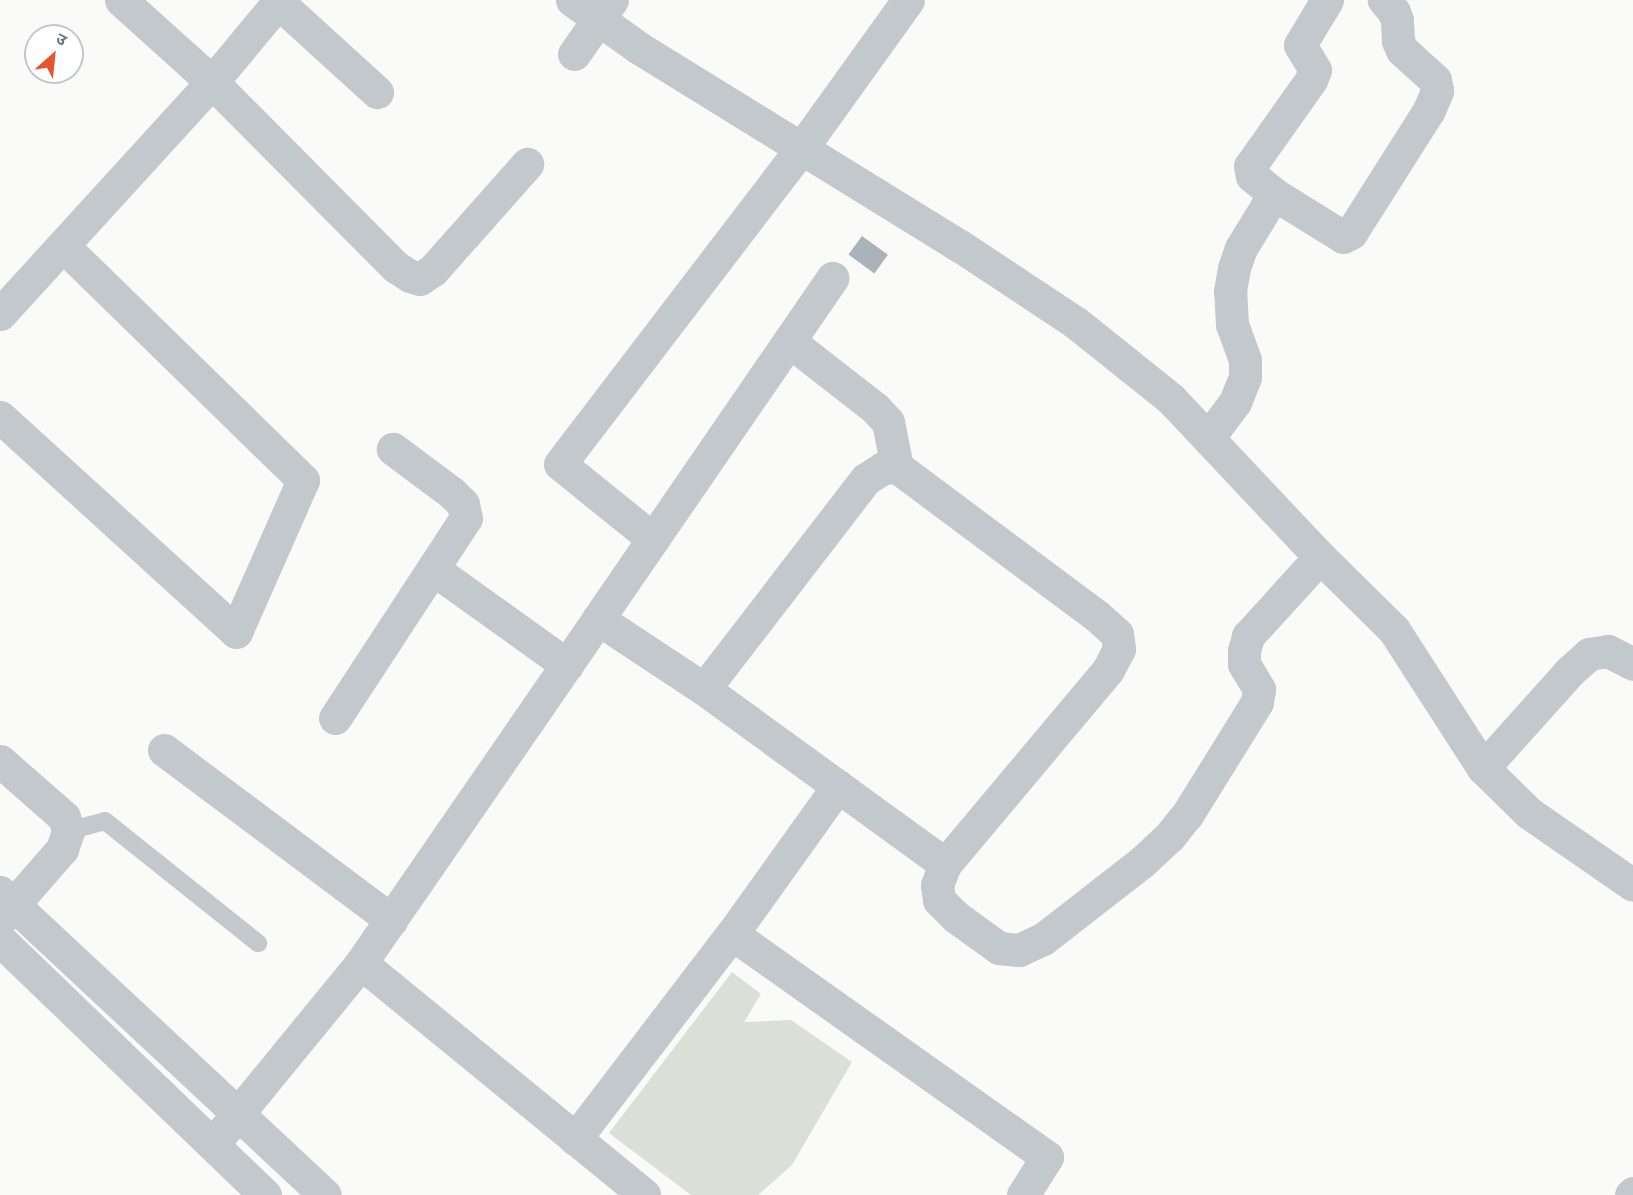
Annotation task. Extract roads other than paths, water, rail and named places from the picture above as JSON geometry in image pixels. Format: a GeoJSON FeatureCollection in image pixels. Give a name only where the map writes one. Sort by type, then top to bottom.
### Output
{"type":"FeatureCollection","features":[{"type":"Feature","properties":{"kind":"street"},"geometry":{"type":"LineString","coordinates":[[121,0],[212,82],[396,267],[410,276],[420,279],[433,270],[528,165]]}},
{"type":"Feature","properties":{"kind":"street"},"geometry":{"type":"LineString","coordinates":[[653,539],[560,464],[801,149],[908,0]]}},
{"type":"Feature","properties":{"kind":"street"},"geometry":{"type":"LineString","coordinates":[[1328,0],[1300,45],[1315,70],[1311,80],[1250,166],[1252,176],[1274,194],[1343,237],[1351,233],[1429,110],[1437,91],[1436,80],[1402,50],[1398,41],[1397,20],[1388,1]]}},
{"type":"Feature","properties":{"kind":"street"},"geometry":{"type":"LineString","coordinates":[[5,300],[63,247],[212,82],[279,1],[377,92]]}},
{"type":"Feature","properties":{"kind":"street"},"geometry":{"type":"LineString","coordinates":[[574,54],[594,6],[639,48],[960,246],[1075,322],[1171,399],[1320,557],[1394,630],[1483,768],[1529,813],[1633,885]]}},
{"type":"Feature","properties":{"kind":"street"},"geometry":{"type":"LineString","coordinates":[[1208,438],[1235,402],[1245,377],[1245,360],[1232,325],[1230,291],[1234,268],[1241,248],[1274,194]]}},
{"type":"Feature","properties":{"kind":"street"},"geometry":{"type":"LineString","coordinates":[[0,417],[236,632],[303,480],[63,247]]}},
{"type":"Feature","properties":{"kind":"street"},"geometry":{"type":"LineString","coordinates":[[213,1144],[361,963],[832,278]]}},
{"type":"Feature","properties":{"kind":"street"},"geometry":{"type":"LineString","coordinates":[[789,342],[875,408],[888,422],[897,467]]}},
{"type":"Feature","properties":{"kind":"street"},"geometry":{"type":"LineString","coordinates":[[335,718],[466,518],[463,504],[452,493],[393,449]]}},
{"type":"Feature","properties":{"kind":"street"},"geometry":{"type":"LineString","coordinates":[[704,689],[866,479],[883,468],[897,467],[1097,616],[1117,634],[1119,649],[1108,670],[945,864],[937,885],[939,900],[957,917],[999,948],[1018,950],[1043,939],[1142,862],[1169,837],[1187,815],[1257,702],[1258,689],[1244,664],[1244,651],[1248,636],[1320,557]]}},
{"type":"Feature","properties":{"kind":"street"},"geometry":{"type":"LineString","coordinates":[[433,569],[567,665]]}},
{"type":"Feature","properties":{"kind":"street"},"geometry":{"type":"LineString","coordinates":[[598,619],[704,689],[945,864]]}},
{"type":"Feature","properties":{"kind":"street"},"geometry":{"type":"LineString","coordinates":[[1483,768],[1569,672],[1589,654],[1608,651],[1633,664]]}},
{"type":"Feature","properties":{"kind":"street"},"geometry":{"type":"LineString","coordinates":[[164,750],[391,920]]}},
{"type":"Feature","properties":{"kind":"street"},"geometry":{"type":"LineString","coordinates":[[0,761],[64,818],[68,831],[62,849],[4,906],[238,1114],[325,1195]]}},
{"type":"Feature","properties":{"kind":"street"},"geometry":{"type":"LineString","coordinates":[[575,1139],[732,934],[838,786]]}},
{"type":"Feature","properties":{"kind":"street"},"geometry":{"type":"LineString","coordinates":[[732,934],[1047,1157],[1023,1195]]}},
{"type":"Feature","properties":{"kind":"street"},"geometry":{"type":"LineString","coordinates":[[0,940],[265,1195]]}},
{"type":"Feature","properties":{"kind":"street"},"geometry":{"type":"LineString","coordinates":[[361,963],[644,1195]]}},
{"type":"Feature","properties":{"kind":"lane"},"geometry":{"type":"LineString","coordinates":[[68,831],[105,821],[258,943]]}}]}
